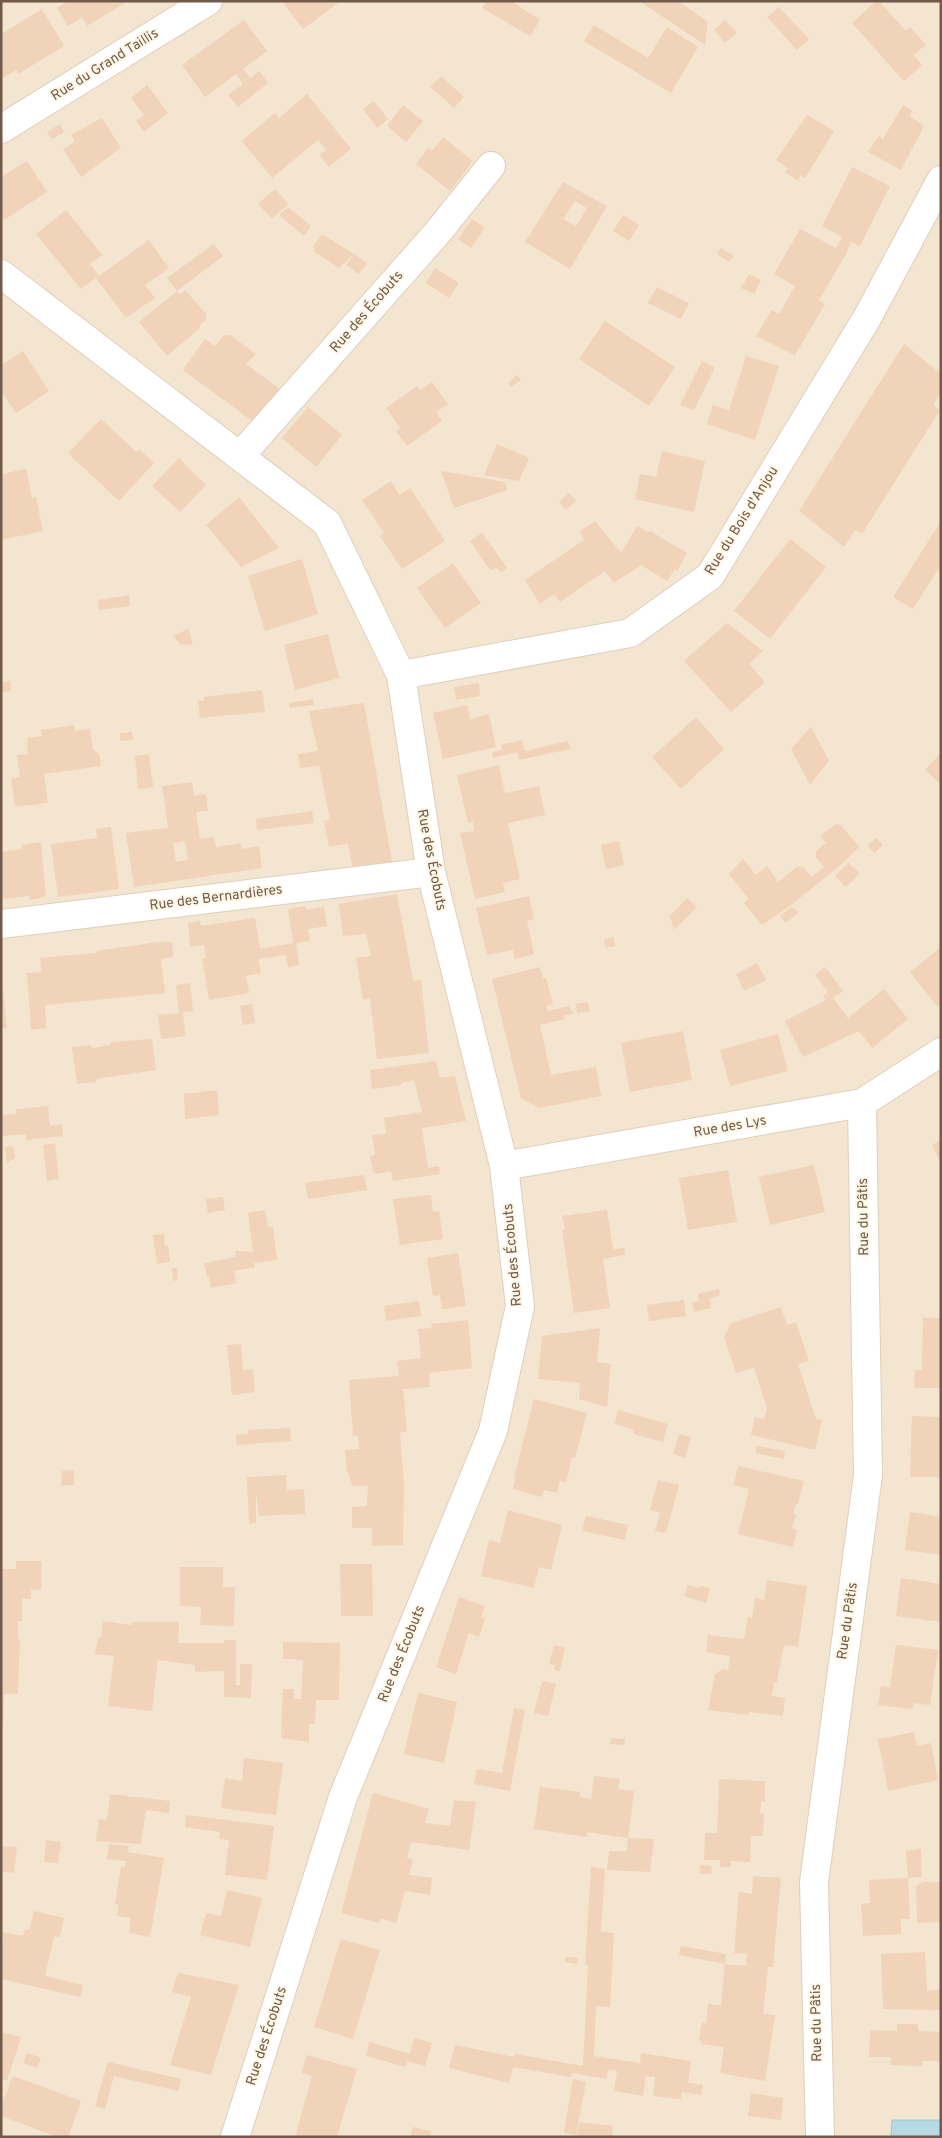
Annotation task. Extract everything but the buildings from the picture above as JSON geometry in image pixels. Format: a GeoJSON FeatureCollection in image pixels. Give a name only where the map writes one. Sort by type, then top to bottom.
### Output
{"type":"FeatureCollection","features":[{"type":"Feature","properties":{"kind":"street","name":"Rue du Grand Taillis"},"geometry":{"type":"LineString","coordinates":[[1,129],[208,1]]}},
{"type":"Feature","properties":{"kind":"street","name":"Rue des Écobuts"},"geometry":{"type":"LineString","coordinates":[[240,456],[438,232],[491,166]]}},
{"type":"Feature","properties":{"kind":"street","name":"Rue du Bois d'Anjou"},"geometry":{"type":"LineString","coordinates":[[401,675],[630,633],[710,576],[867,318],[941,180]]}},
{"type":"Feature","properties":{"kind":"street","name":"Rue des Écobuts"},"geometry":{"type":"LineString","coordinates":[[1,274],[326,522],[401,675],[431,872],[504,1166],[520,1306],[493,1431],[343,1797],[235,2137]]}},
{"type":"Feature","properties":{"kind":"street","name":"Rue des Bernardières"},"geometry":{"type":"LineString","coordinates":[[1,924],[431,872]]}},
{"type":"Feature","properties":{"kind":"street","name":"Rue des Lys"},"geometry":{"type":"LineString","coordinates":[[504,1166],[862,1103],[941,1052]]}},
{"type":"Feature","properties":{"kind":"street","name":"Rue du Pâtis"},"geometry":{"type":"LineString","coordinates":[[820,2137],[814,1882],[868,1475],[862,1103]]}},
{"type":"Feature","properties":{"kind":"shaded area"},"geometry":{"type":"Polygon","coordinates":[[[1,1],[941,1],[941,2137],[1,2137],[1,1]]]}},
{"type":"Feature","properties":{"kind":"water"},"geometry":{"type":"Polygon","coordinates":[[[892,2120],[941,2120],[941,2137],[891,2137],[892,2120]]]}}]}
